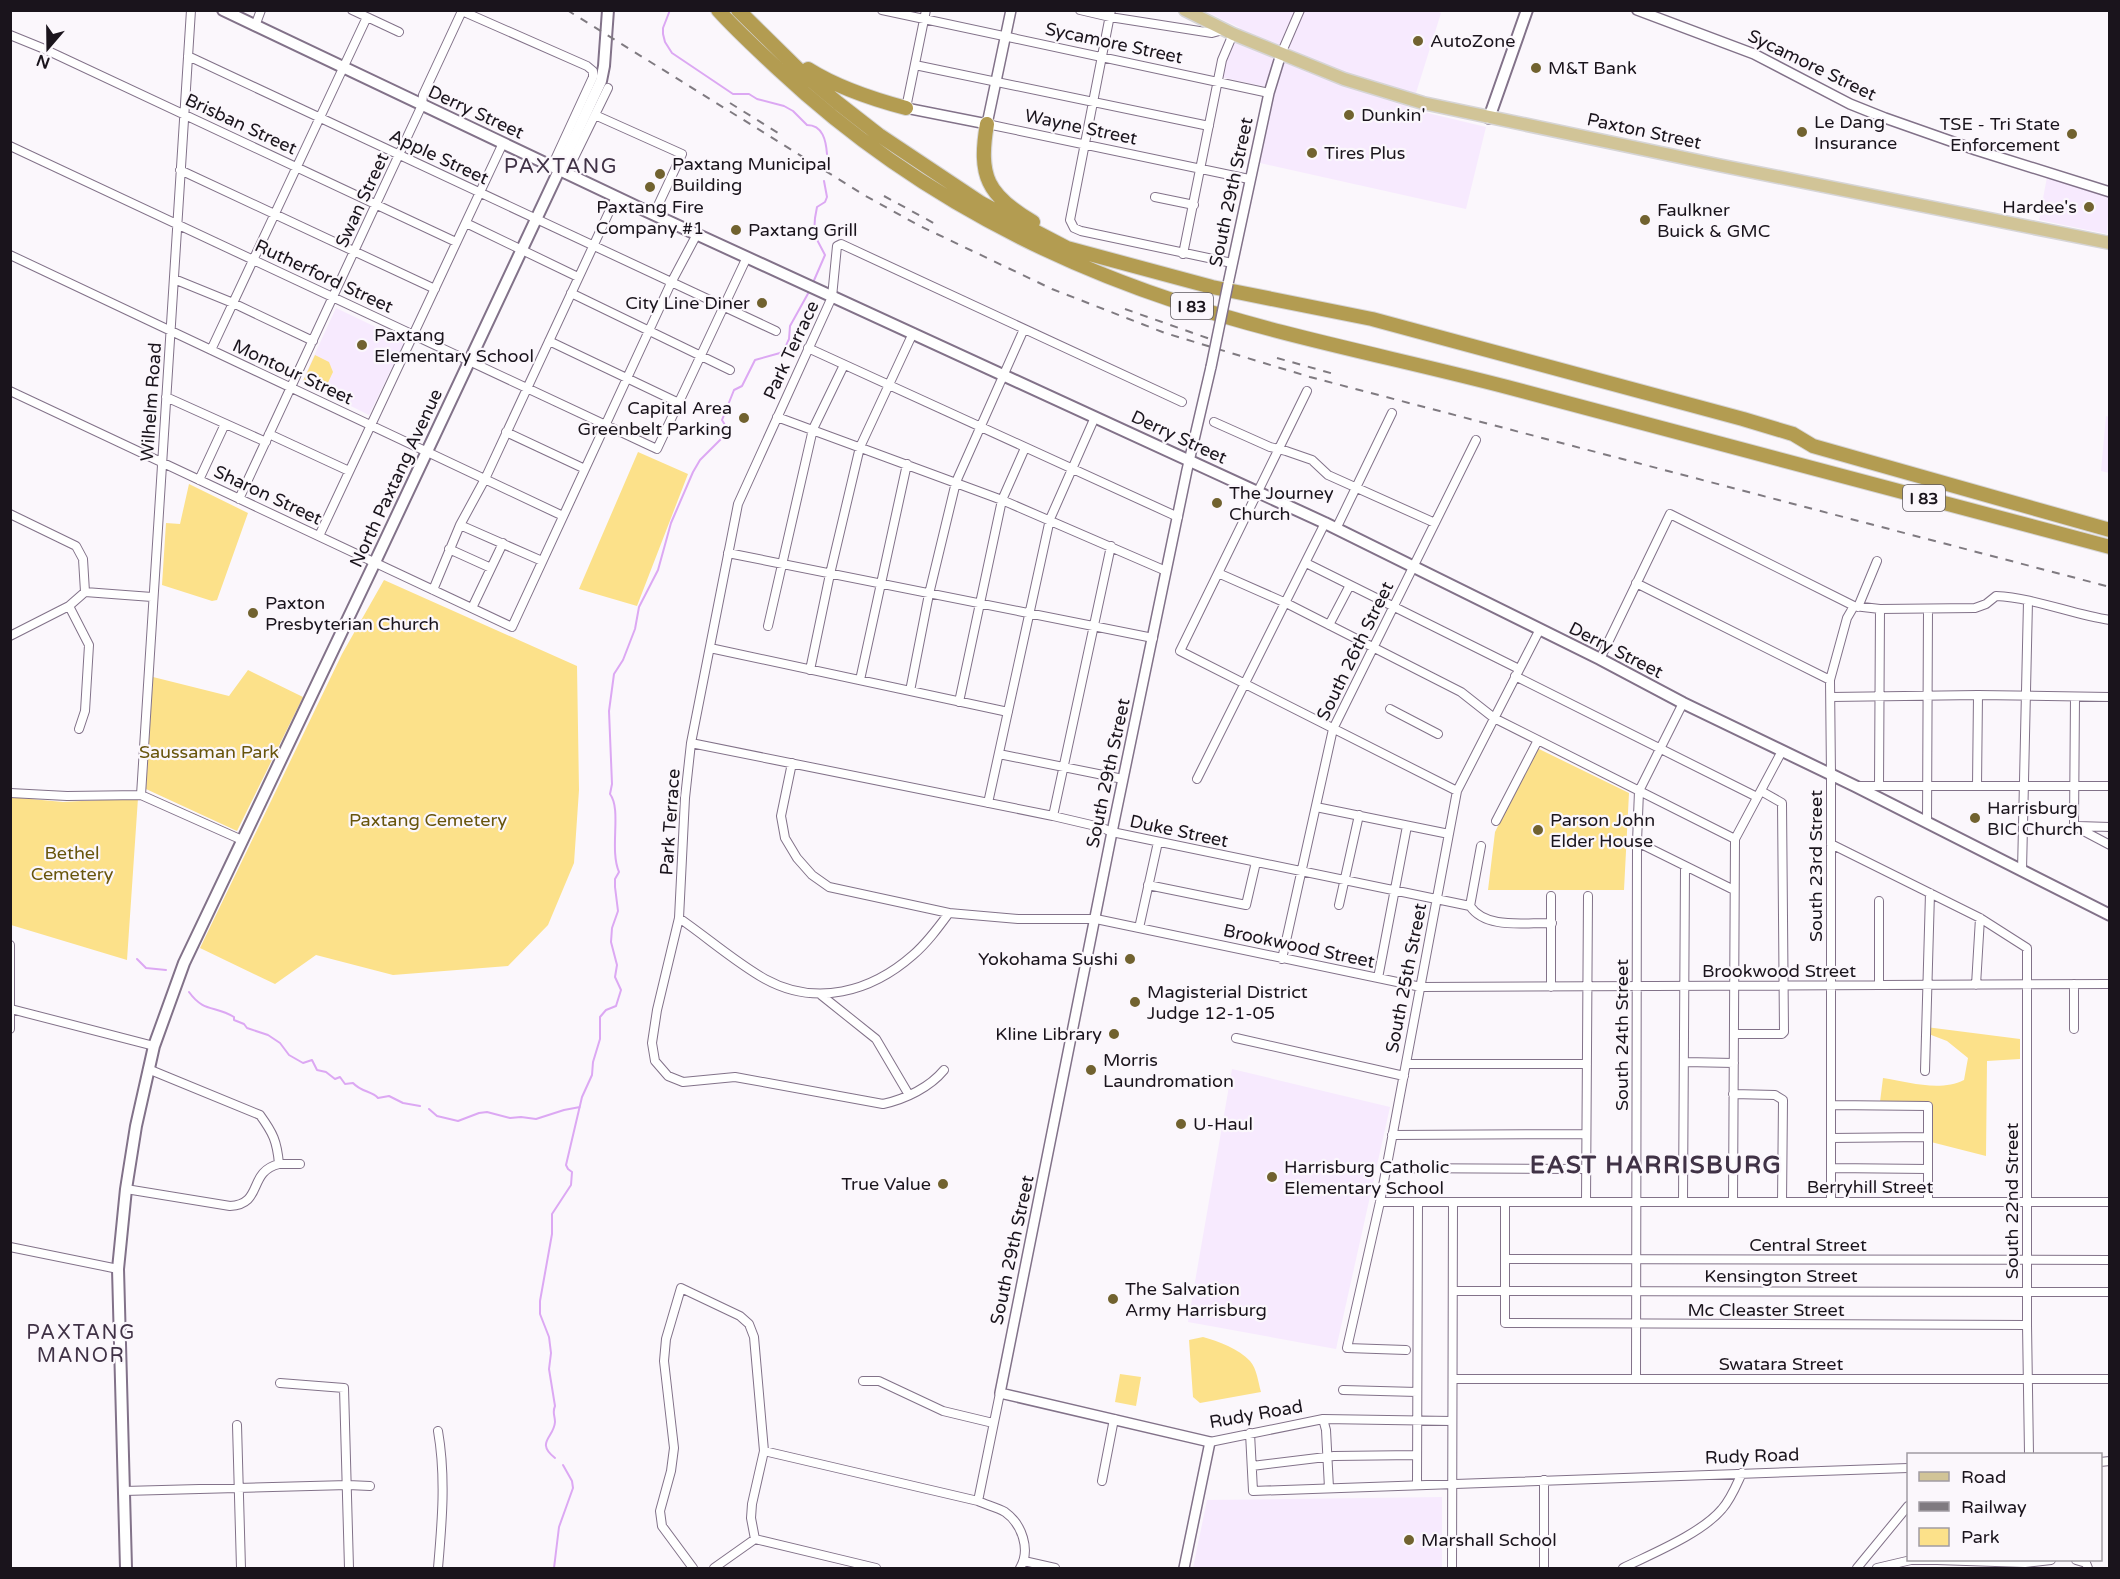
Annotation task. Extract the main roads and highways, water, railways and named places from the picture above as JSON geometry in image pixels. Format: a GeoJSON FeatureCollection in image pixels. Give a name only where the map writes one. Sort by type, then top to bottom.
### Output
{"type":"FeatureCollection","features":[{"type":"Feature","properties":{"kind":"highway","name":"I 83"},"geometry":{"type":"LineString","coordinates":[[718,10],[828,114],[918,178],[976,215],[1025,241],[1118,281],[1179,302],[1295,335],[1477,379],[2109,547]]}},
{"type":"Feature","properties":{"kind":"highway","name":"I 83"},"geometry":{"type":"LineString","coordinates":[[738,10],[764,38],[838,103],[942,178],[981,203],[1057,243],[1092,256],[1212,287],[1371,320],[1743,419],[1793,434],[1813,446],[2109,530]]}},
{"type":"Feature","properties":{"kind":"highway"},"geometry":{"type":"LineString","coordinates":[[764,38],[827,81],[906,108]]}},
{"type":"Feature","properties":{"kind":"highway"},"geometry":{"type":"LineString","coordinates":[[987,124],[983,164],[994,190],[1005,202],[1027,218],[1092,256]]}},
{"type":"Feature","properties":{"kind":"main road","name":"Derry Street"},"geometry":{"type":"LineString","coordinates":[[223,10],[811,288],[1325,523],[2109,915]]}},
{"type":"Feature","properties":{"kind":"main road","name":"North Paxtang Avenue"},"geometry":{"type":"LineString","coordinates":[[126,1569],[118,1269],[126,1189],[136,1126],[154,1046],[184,963],[470,361],[603,73],[608,10]]}},
{"type":"Feature","properties":{"kind":"main road","name":"Paxton Street"},"geometry":{"type":"LineString","coordinates":[[1185,10],[1228,32],[1281,54],[1344,79],[1393,95],[1490,118],[2109,243]]}},
{"type":"Feature","properties":{"kind":"main road"},"geometry":{"type":"LineString","coordinates":[[1490,118],[1527,10]]}},
{"type":"Feature","properties":{"kind":"waterway"},"geometry":{"type":"LineString","coordinates":[[670,10],[663,34],[672,53],[733,94],[749,94],[793,111],[807,125],[820,131],[827,154]]}},
{"type":"Feature","properties":{"kind":"waterway"},"geometry":{"type":"LineString","coordinates":[[812,285],[825,255],[814,234],[817,207],[825,202],[827,197],[824,181]]}},
{"type":"Feature","properties":{"kind":"waterway"},"geometry":{"type":"LineString","coordinates":[[555,1458],[546,1448],[547,1440],[554,1427],[555,1406],[549,1369],[551,1353],[549,1337],[540,1314],[540,1301],[552,1234],[552,1214],[571,1185],[572,1172],[566,1165],[582,1097],[592,1075],[593,1062],[600,1039],[600,1017],[606,1010],[616,1006],[621,990],[615,977],[617,965],[611,942],[612,928],[618,911],[615,879],[619,872],[615,852],[615,810],[610,794],[612,784],[609,711],[614,674],[623,660],[635,629],[639,607],[658,570],[671,523],[693,472],[700,460],[722,438],[725,425],[722,420],[734,390],[742,386],[755,360],[780,353],[785,348],[789,339],[790,326],[810,290]]}},
{"type":"Feature","properties":{"kind":"waterway"},"geometry":{"type":"LineString","coordinates":[[137,959],[146,968],[166,970]]}},
{"type":"Feature","properties":{"kind":"waterway"},"geometry":{"type":"LineString","coordinates":[[189,992],[194,999],[205,1006],[227,1013],[247,1028],[268,1035],[280,1043],[289,1055],[303,1063],[312,1060],[317,1070],[326,1072],[335,1079],[340,1077],[345,1084],[353,1083],[378,1098],[389,1096],[403,1103],[420,1106]]}},
{"type":"Feature","properties":{"kind":"waterway"},"geometry":{"type":"LineString","coordinates":[[429,1109],[437,1116],[458,1121],[487,1112],[510,1118],[536,1119],[580,1107]]}},
{"type":"Feature","properties":{"kind":"waterway"},"geometry":{"type":"LineString","coordinates":[[554,1568],[559,1527],[573,1488],[572,1481],[563,1465]]}},
{"type":"Feature","properties":{"kind":"railway"},"geometry":{"type":"LineString","coordinates":[[567,10],[864,195],[918,225],[1052,289],[1165,333],[1310,377],[2110,587]]}},
{"type":"Feature","properties":{"kind":"railway"},"geometry":{"type":"LineString","coordinates":[[730,103],[778,133]]}},
{"type":"Feature","properties":{"kind":"railway"},"geometry":{"type":"LineString","coordinates":[[884,196],[939,226]]}},
{"type":"Feature","properties":{"kind":"railway"},"geometry":{"type":"LineString","coordinates":[[1125,309],[1210,339]]}},
{"type":"Feature","properties":{"kind":"railway"},"geometry":{"type":"LineString","coordinates":[[1277,358],[1334,374]]}},
{"type":"Feature","properties":{"kind":"place","name":"AutoZone"},"geometry":{"type":"Point","coordinates":[1418,41]}},
{"type":"Feature","properties":{"kind":"place","name":"M&T Bank"},"geometry":{"type":"Point","coordinates":[1536,68]}},
{"type":"Feature","properties":{"kind":"place","name":"Dunkin'"},"geometry":{"type":"Point","coordinates":[1349,115]}},
{"type":"Feature","properties":{"kind":"place","name":"Le Dang Insurance"},"geometry":{"type":"Point","coordinates":[1802,132]}},
{"type":"Feature","properties":{"kind":"place","name":"TSE - Tri State Enforcement"},"geometry":{"type":"Point","coordinates":[2072,134]}},
{"type":"Feature","properties":{"kind":"place","name":"Tires Plus"},"geometry":{"type":"Point","coordinates":[1312,153]}},
{"type":"Feature","properties":{"kind":"place","name":"Paxtang Municipal Building"},"geometry":{"type":"Point","coordinates":[660,174]}},
{"type":"Feature","properties":{"kind":"place","name":"Paxtang Fire Company #1"},"geometry":{"type":"Point","coordinates":[650,187]}},
{"type":"Feature","properties":{"kind":"place","name":"Hardee's"},"geometry":{"type":"Point","coordinates":[2089,207]}},
{"type":"Feature","properties":{"kind":"place","name":"Faulkner Buick & GMC"},"geometry":{"type":"Point","coordinates":[1645,220]}},
{"type":"Feature","properties":{"kind":"place","name":"Paxtang Grill"},"geometry":{"type":"Point","coordinates":[736,230]}},
{"type":"Feature","properties":{"kind":"place","name":"City Line Diner"},"geometry":{"type":"Point","coordinates":[762,303]}},
{"type":"Feature","properties":{"kind":"place","name":"Paxtang Elementary School"},"geometry":{"type":"Point","coordinates":[362,345]}},
{"type":"Feature","properties":{"kind":"place","name":"Capital Area Greenbelt Parking"},"geometry":{"type":"Point","coordinates":[744,418]}},
{"type":"Feature","properties":{"kind":"place","name":"The Journey Church"},"geometry":{"type":"Point","coordinates":[1217,503]}},
{"type":"Feature","properties":{"kind":"place","name":"Paxton Presbyterian Church"},"geometry":{"type":"Point","coordinates":[253,613]}},
{"type":"Feature","properties":{"kind":"place","name":"Harrisburg BIC Church"},"geometry":{"type":"Point","coordinates":[1975,818]}},
{"type":"Feature","properties":{"kind":"place","name":"Parson John Elder House"},"geometry":{"type":"Point","coordinates":[1538,830]}},
{"type":"Feature","properties":{"kind":"place","name":"Yokohama Sushi"},"geometry":{"type":"Point","coordinates":[1130,959]}},
{"type":"Feature","properties":{"kind":"place","name":"Magisterial District Judge 12-1-05"},"geometry":{"type":"Point","coordinates":[1135,1002]}},
{"type":"Feature","properties":{"kind":"place","name":"Kline Library"},"geometry":{"type":"Point","coordinates":[1114,1034]}},
{"type":"Feature","properties":{"kind":"place","name":"Morris Laundromation"},"geometry":{"type":"Point","coordinates":[1091,1070]}},
{"type":"Feature","properties":{"kind":"place","name":"U-Haul"},"geometry":{"type":"Point","coordinates":[1181,1124]}},
{"type":"Feature","properties":{"kind":"place","name":"Harrisburg Catholic Elementary School"},"geometry":{"type":"Point","coordinates":[1272,1177]}},
{"type":"Feature","properties":{"kind":"place","name":"True Value"},"geometry":{"type":"Point","coordinates":[943,1184]}},
{"type":"Feature","properties":{"kind":"place","name":"The Salvation Army Harrisburg"},"geometry":{"type":"Point","coordinates":[1113,1299]}},
{"type":"Feature","properties":{"kind":"place","name":"Marshall School"},"geometry":{"type":"Point","coordinates":[1409,1540]}},
{"type":"Feature","properties":{"kind":"district","name":"PAXTANG"},"geometry":{"type":"Point","coordinates":[561,166]}},
{"type":"Feature","properties":{"kind":"district","name":"EAST HARRISBURG"},"geometry":{"type":"Point","coordinates":[1656,1165]}},
{"type":"Feature","properties":{"kind":"district","name":"PAXTANG MANOR"},"geometry":{"type":"Point","coordinates":[81,1344]}},
{"type":"Feature","properties":{"kind":"park label","name":"Saussaman Park"},"geometry":{"type":"Point","coordinates":[209,752]}},
{"type":"Feature","properties":{"kind":"park label","name":"Paxtang Cemetery"},"geometry":{"type":"Point","coordinates":[428,820]}},
{"type":"Feature","properties":{"kind":"park label","name":"Bethel Cemetery"},"geometry":{"type":"Point","coordinates":[72,863]}}]}
